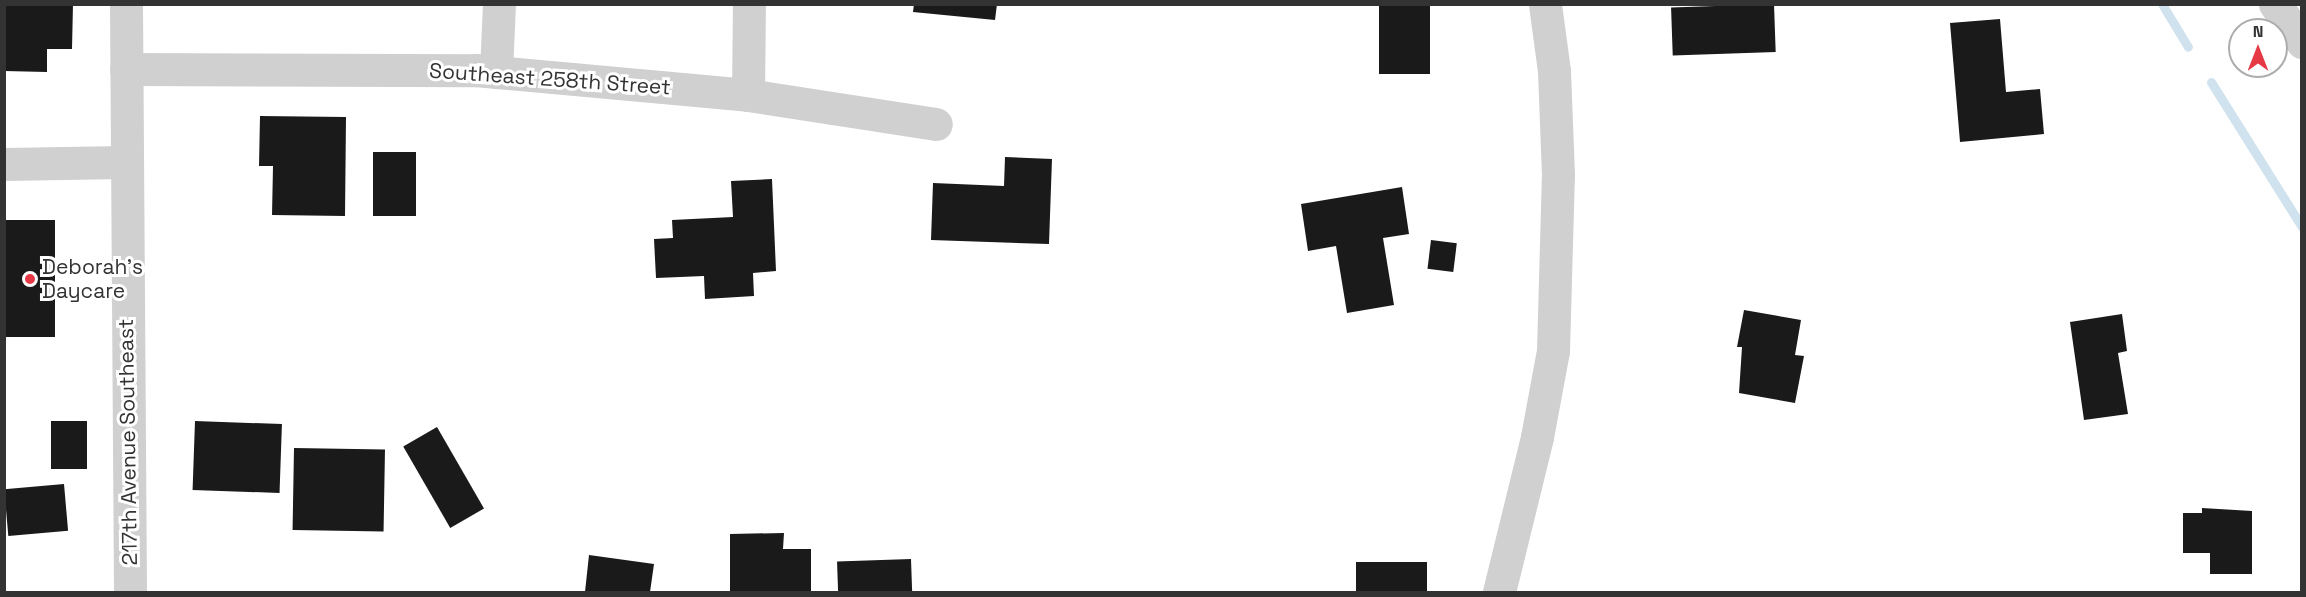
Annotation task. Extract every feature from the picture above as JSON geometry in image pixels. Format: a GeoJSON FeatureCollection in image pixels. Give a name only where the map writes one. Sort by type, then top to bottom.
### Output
{"type":"FeatureCollection","features":[{"type":"Feature","properties":{"kind":"street","name":"217th Avenue Southeast"},"geometry":{"type":"LineString","coordinates":[[126,4],[125,162],[130,592]]}},
{"type":"Feature","properties":{"kind":"street"},"geometry":{"type":"LineString","coordinates":[[496,72],[499,4]]}},
{"type":"Feature","properties":{"kind":"street"},"geometry":{"type":"LineString","coordinates":[[748,95],[749,4]]}},
{"type":"Feature","properties":{"kind":"street"},"geometry":{"type":"LineString","coordinates":[[1499,592],[1538,437],[1553,351],[1559,186],[1554,71],[1545,4]]}},
{"type":"Feature","properties":{"kind":"street"},"geometry":{"type":"LineString","coordinates":[[2275,4],[2301,42]]}},
{"type":"Feature","properties":{"kind":"street","name":"Southeast 258th Street"},"geometry":{"type":"LineString","coordinates":[[126,69],[496,72],[748,95],[936,124]]}},
{"type":"Feature","properties":{"kind":"street"},"geometry":{"type":"LineString","coordinates":[[4,164],[125,162]]}},
{"type":"Feature","properties":{"kind":"building"},"geometry":{"type":"Polygon","coordinates":[[[4,4],[73,4],[72,49],[47,49],[47,72],[4,71],[4,4]]]}},
{"type":"Feature","properties":{"kind":"building"},"geometry":{"type":"Polygon","coordinates":[[[914,4],[997,4],[995,20],[913,12],[914,4]]]}},
{"type":"Feature","properties":{"kind":"building"},"geometry":{"type":"Polygon","coordinates":[[[1379,4],[1430,4],[1430,74],[1379,74],[1379,4]]]}},
{"type":"Feature","properties":{"kind":"building"},"geometry":{"type":"Polygon","coordinates":[[[1774,4],[1776,52],[1673,56],[1671,8],[1774,4]]]}},
{"type":"Feature","properties":{"kind":"building"},"geometry":{"type":"Polygon","coordinates":[[[2000,19],[2006,92],[2040,89],[2044,134],[1960,142],[1950,23],[2000,19]]]}},
{"type":"Feature","properties":{"kind":"building"},"geometry":{"type":"Polygon","coordinates":[[[260,116],[346,117],[345,216],[272,215],[273,166],[259,166],[260,116]]]}},
{"type":"Feature","properties":{"kind":"building"},"geometry":{"type":"Polygon","coordinates":[[[373,152],[416,152],[416,216],[373,216],[373,152]]]}},
{"type":"Feature","properties":{"kind":"building"},"geometry":{"type":"Polygon","coordinates":[[[1005,157],[1052,159],[1049,244],[931,240],[933,183],[1004,186],[1005,157]]]}},
{"type":"Feature","properties":{"kind":"building"},"geometry":{"type":"Polygon","coordinates":[[[772,179],[776,271],[753,273],[754,296],[705,299],[704,276],[656,278],[654,239],[673,238],[672,220],[733,217],[731,181],[772,179]]]}},
{"type":"Feature","properties":{"kind":"building"},"geometry":{"type":"Polygon","coordinates":[[[1402,187],[1409,234],[1383,238],[1394,305],[1347,313],[1336,246],[1308,251],[1301,204],[1402,187]]]}},
{"type":"Feature","properties":{"kind":"building","name":"Deborah's Daycare"},"geometry":{"type":"Polygon","coordinates":[[[4,220],[55,220],[55,337],[4,337],[4,220]]]}},
{"type":"Feature","properties":{"kind":"building"},"geometry":{"type":"Polygon","coordinates":[[[1431,240],[1457,243],[1453,272],[1427,269],[1431,240]]]}},
{"type":"Feature","properties":{"kind":"building"},"geometry":{"type":"Polygon","coordinates":[[[1744,310],[1801,320],[1795,355],[1804,356],[1795,403],[1739,393],[1742,347],[1737,347],[1744,310]]]}},
{"type":"Feature","properties":{"kind":"building"},"geometry":{"type":"Polygon","coordinates":[[[2122,314],[2127,351],[2118,353],[2128,414],[2084,420],[2070,322],[2122,314]]]}},
{"type":"Feature","properties":{"kind":"building"},"geometry":{"type":"Polygon","coordinates":[[[51,421],[87,421],[87,469],[51,469],[51,421]]]}},
{"type":"Feature","properties":{"kind":"building"},"geometry":{"type":"Polygon","coordinates":[[[195,421],[282,424],[280,493],[193,490],[195,421]]]}},
{"type":"Feature","properties":{"kind":"building"},"geometry":{"type":"Polygon","coordinates":[[[437,427],[484,508],[450,528],[403,446],[437,427]]]}},
{"type":"Feature","properties":{"kind":"building"},"geometry":{"type":"Polygon","coordinates":[[[294,448],[385,450],[384,532],[293,530],[294,448]]]}},
{"type":"Feature","properties":{"kind":"building"},"geometry":{"type":"Polygon","coordinates":[[[64,484],[68,531],[8,536],[4,489],[64,484]]]}},
{"type":"Feature","properties":{"kind":"building"},"geometry":{"type":"Polygon","coordinates":[[[2202,508],[2252,511],[2252,574],[2210,574],[2210,553],[2183,553],[2183,513],[2202,513],[2202,508]]]}},
{"type":"Feature","properties":{"kind":"building"},"geometry":{"type":"Polygon","coordinates":[[[784,533],[783,549],[811,549],[811,592],[730,592],[730,534],[784,533]]]}},
{"type":"Feature","properties":{"kind":"building"},"geometry":{"type":"Polygon","coordinates":[[[589,555],[654,564],[650,592],[585,592],[589,555]]]}},
{"type":"Feature","properties":{"kind":"building"},"geometry":{"type":"Polygon","coordinates":[[[911,559],[912,592],[838,592],[837,562],[911,559]]]}},
{"type":"Feature","properties":{"kind":"building"},"geometry":{"type":"Polygon","coordinates":[[[1356,562],[1427,562],[1427,592],[1356,592],[1356,562]]]}},
{"type":"Feature","properties":{"kind":"waterway"},"geometry":{"type":"LineString","coordinates":[[2162,4],[2188,47]]}},
{"type":"Feature","properties":{"kind":"waterway"},"geometry":{"type":"LineString","coordinates":[[2211,82],[2302,227]]}},
{"type":"Feature","properties":{"kind":"place","name":"Deborah's Daycare"},"geometry":{"type":"Point","coordinates":[30,279]}}]}
